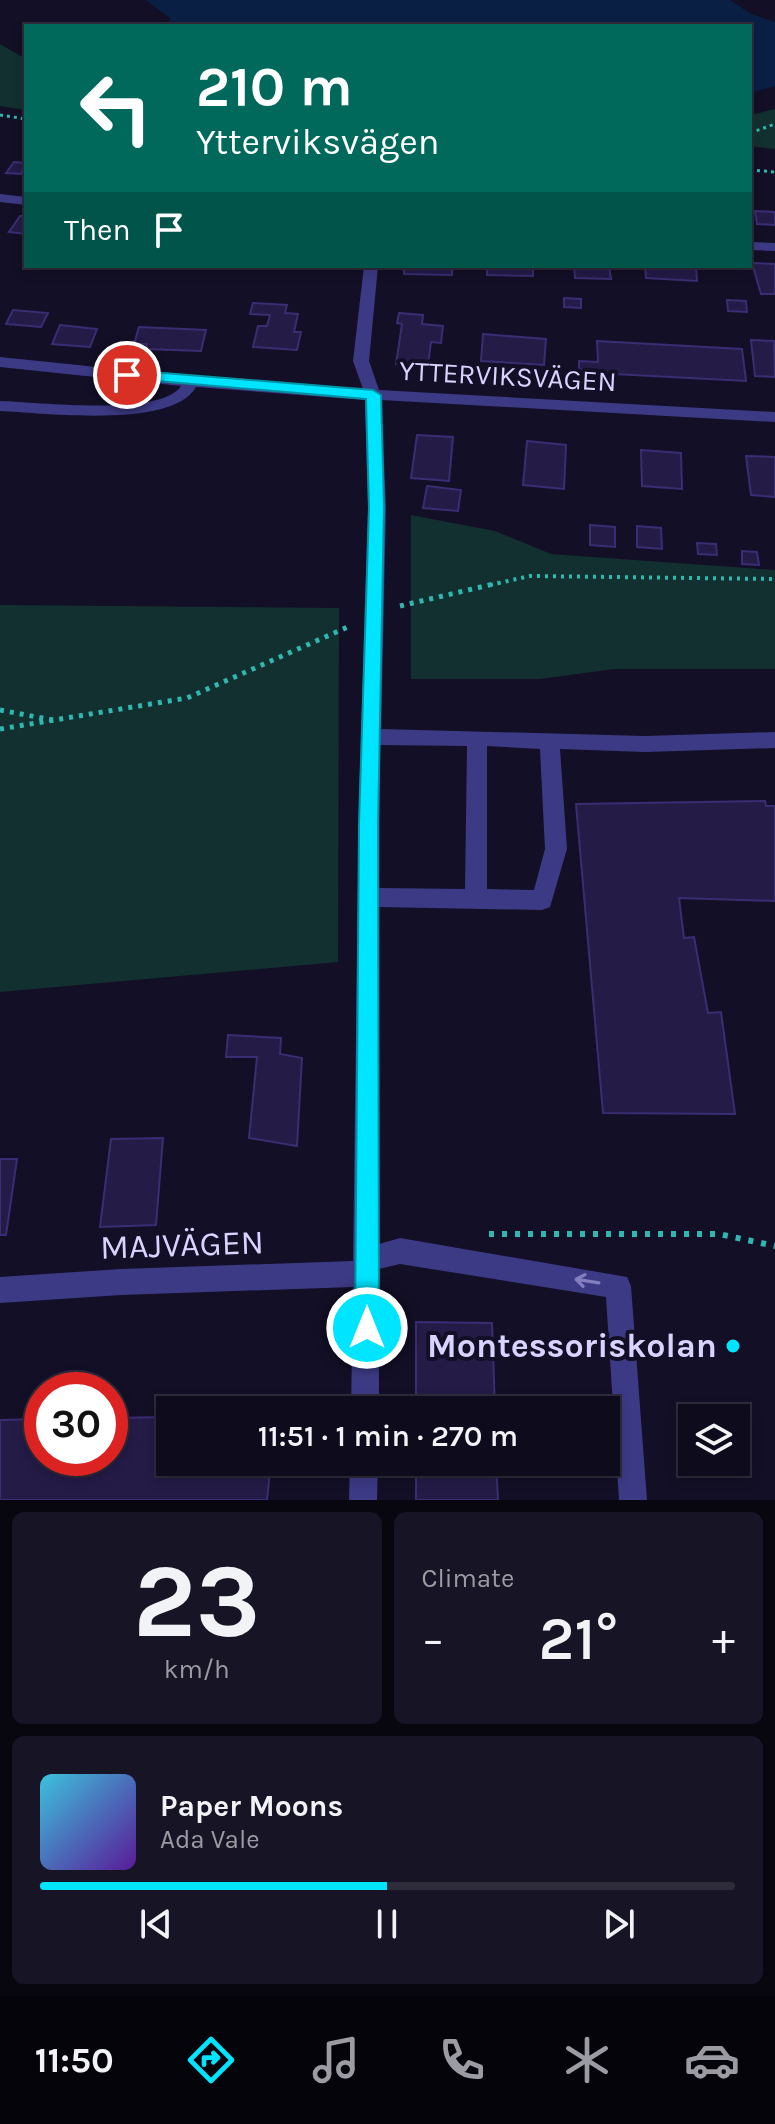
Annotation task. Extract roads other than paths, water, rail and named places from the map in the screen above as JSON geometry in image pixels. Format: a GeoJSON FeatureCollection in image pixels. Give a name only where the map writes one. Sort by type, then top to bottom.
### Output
{"type":"FeatureCollection","features":[{"type":"Feature","properties":{"kind":"street"},"geometry":{"type":"LineString","coordinates":[[0,198],[24,201]]}},
{"type":"Feature","properties":{"kind":"street"},"geometry":{"type":"LineString","coordinates":[[752,246],[775,247]]}},
{"type":"Feature","properties":{"kind":"street"},"geometry":{"type":"LineString","coordinates":[[365,1396],[370,737],[377,508],[373,395],[361,361],[371,268]]}},
{"type":"Feature","properties":{"kind":"street","name":"YTTERVIKSVÄGEN"},"geometry":{"type":"LineString","coordinates":[[0,362],[373,395],[775,417]]}},
{"type":"Feature","properties":{"kind":"street"},"geometry":{"type":"LineString","coordinates":[[0,406],[143,407],[177,400],[186,394],[191,381]]}},
{"type":"Feature","properties":{"kind":"street"},"geometry":{"type":"LineString","coordinates":[[173,421],[177,400]]}},
{"type":"Feature","properties":{"kind":"street"},"geometry":{"type":"LineString","coordinates":[[370,737],[645,744],[775,740]]}},
{"type":"Feature","properties":{"kind":"street"},"geometry":{"type":"LineString","coordinates":[[476,899],[477,738]]}},
{"type":"Feature","properties":{"kind":"street"},"geometry":{"type":"LineString","coordinates":[[368,897],[542,900],[556,849],[549,741]]}},
{"type":"Feature","properties":{"kind":"street","name":"MAJVÄGEN"},"geometry":{"type":"LineString","coordinates":[[0,1290],[366,1267],[400,1251],[618,1286],[633,1500]]}},
{"type":"Feature","properties":{"kind":"street"},"geometry":{"type":"LineString","coordinates":[[363,1500],[364,1476]]}},
{"type":"Feature","properties":{"kind":"water"},"geometry":{"type":"Polygon","coordinates":[[[146,0],[730,0],[751,14],[775,22],[775,86],[752,92],[752,24],[166,24],[171,19],[146,0]]]}},
{"type":"Feature","properties":{"kind":"place","name":"Montessoriskolan"},"geometry":{"type":"Point","coordinates":[733,1346]}}]}
